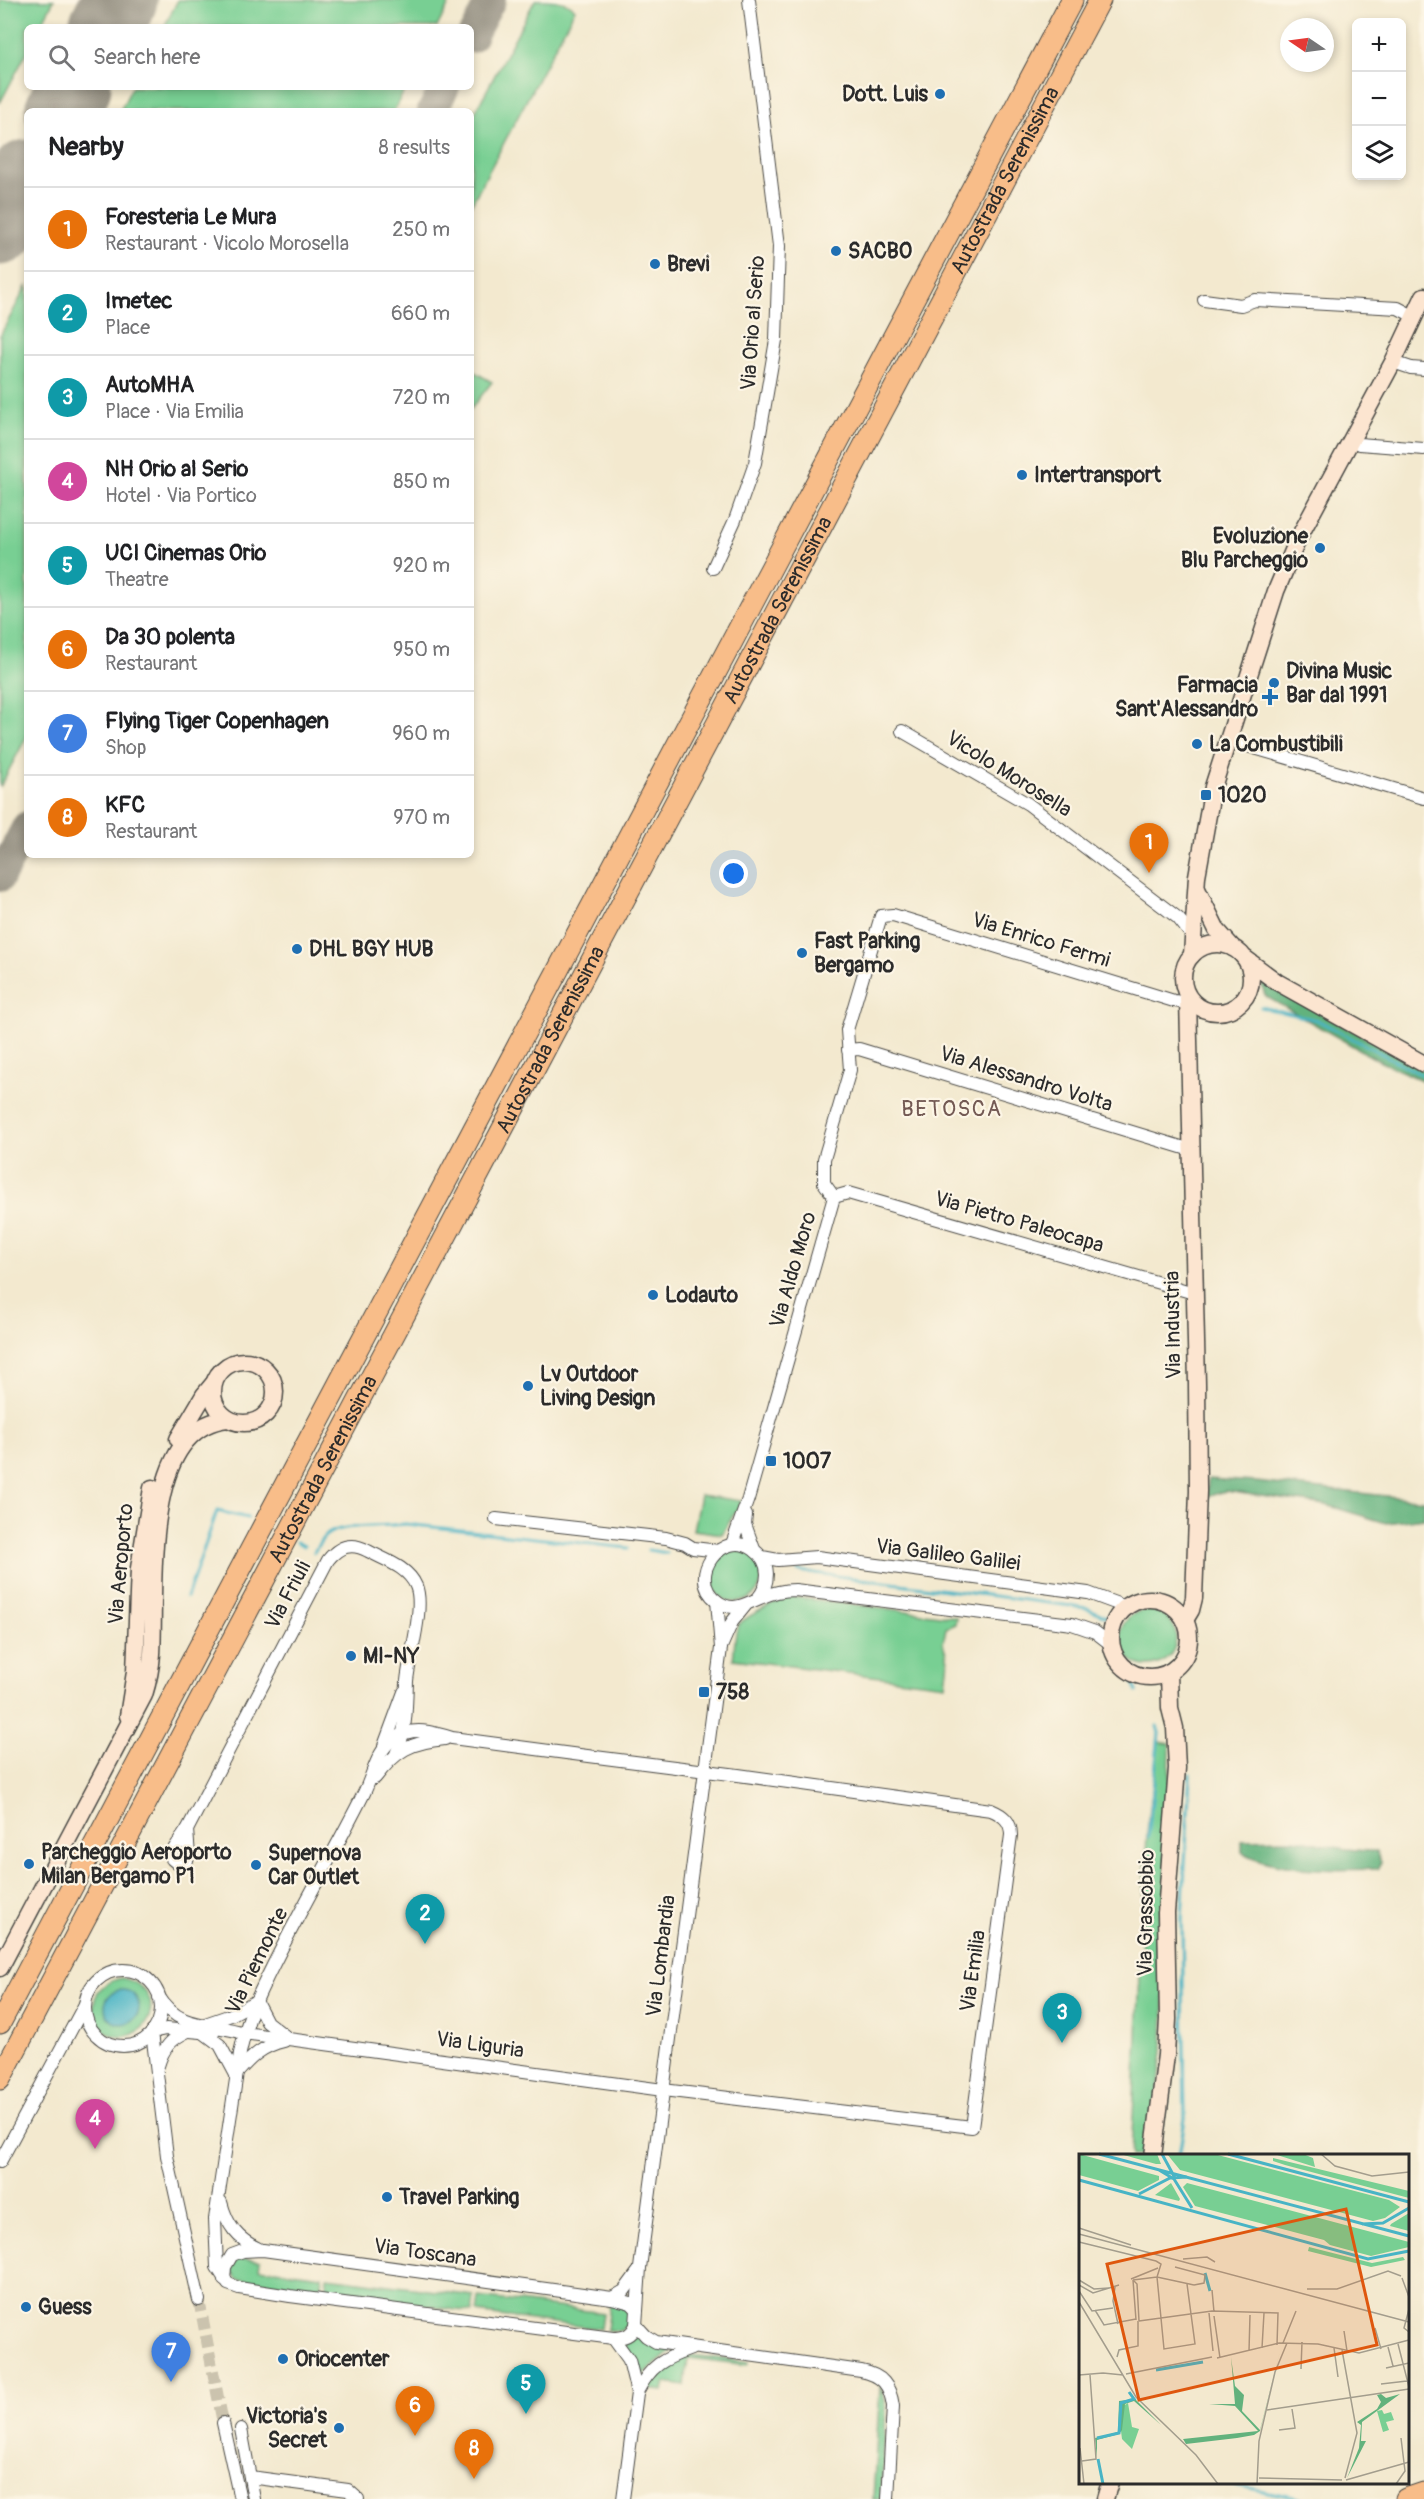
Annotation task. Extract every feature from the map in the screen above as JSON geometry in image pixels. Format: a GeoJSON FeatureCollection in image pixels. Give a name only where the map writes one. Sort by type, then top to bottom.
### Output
{"type":"FeatureCollection","features":[{"type":"Feature","properties":{"kind":"highway","name":"Autostrada Serenissima"},"geometry":{"type":"LineString","coordinates":[[0,2023],[1072,0]]}},
{"type":"Feature","properties":{"kind":"highway","name":"Autostrada Serenissima"},"geometry":{"type":"LineString","coordinates":[[0,2079],[1100,0]]}},
{"type":"Feature","properties":{"kind":"highway"},"geometry":{"type":"LineString","coordinates":[[1406,2499],[1424,2493]]}},
{"type":"Feature","properties":{"kind":"street","name":"Via Orio al Serio"},"geometry":{"type":"LineString","coordinates":[[712,568],[735,520],[755,463],[776,340],[778,246],[749,0]]}},
{"type":"Feature","properties":{"kind":"street"},"geometry":{"type":"LineString","coordinates":[[1192,955],[1188,926],[1196,892],[1213,787],[1276,591],[1298,539],[1393,362],[1424,296]]}},
{"type":"Feature","properties":{"kind":"street"},"geometry":{"type":"LineString","coordinates":[[1204,300],[1241,305],[1255,300],[1398,308],[1415,317]]}},
{"type":"Feature","properties":{"kind":"street"},"geometry":{"type":"LineString","coordinates":[[1393,362],[1411,368],[1424,369]]}},
{"type":"Feature","properties":{"kind":"street"},"geometry":{"type":"LineString","coordinates":[[1351,440],[1359,444],[1424,449]]}},
{"type":"Feature","properties":{"kind":"street","name":"Vicolo Morosella"},"geometry":{"type":"LineString","coordinates":[[902,730],[1028,804],[1188,926]]}},
{"type":"Feature","properties":{"kind":"street"},"geometry":{"type":"LineString","coordinates":[[1227,740],[1424,798]]}},
{"type":"Feature","properties":{"kind":"street"},"geometry":{"type":"LineString","coordinates":[[1196,892],[1217,930],[1240,954],[1277,982],[1424,1064]]}},
{"type":"Feature","properties":{"kind":"street","name":"Via Enrico Fermi"},"geometry":{"type":"LineString","coordinates":[[882,916],[893,915],[1174,1001],[1181,1002],[1188,998]]}},
{"type":"Feature","properties":{"kind":"street","name":"Via Aldo Moro"},"geometry":{"type":"LineString","coordinates":[[732,1544],[748,1498],[834,1197],[824,1183],[824,1159],[850,1070],[847,1030],[882,916]]}},
{"type":"Feature","properties":{"kind":"street"},"geometry":{"type":"LineString","coordinates":[[1188,926],[1217,930]]}},
{"type":"Feature","properties":{"kind":"street"},"geometry":{"type":"LineString","coordinates":[[1247,996],[1251,981],[1240,954],[1212,944],[1192,955],[1187,961],[1183,976],[1188,998],[1200,1008],[1214,1013],[1236,1007],[1247,996],[1258,985],[1277,982]]}},
{"type":"Feature","properties":{"kind":"street","name":"Via Industria"},"geometry":{"type":"LineString","coordinates":[[1185,1620],[1194,1598],[1198,1491],[1188,998]]}},
{"type":"Feature","properties":{"kind":"street","name":"Via Industria"},"geometry":{"type":"LineString","coordinates":[[1189,1052],[1197,1031],[1214,1013]]}},
{"type":"Feature","properties":{"kind":"street","name":"Via Alessandro Volta"},"geometry":{"type":"LineString","coordinates":[[848,1050],[859,1049],[1191,1150]]}},
{"type":"Feature","properties":{"kind":"street","name":"Via Pietro Paleocapa"},"geometry":{"type":"LineString","coordinates":[[834,1197],[848,1193],[1194,1293]]}},
{"type":"Feature","properties":{"kind":"street"},"geometry":{"type":"LineString","coordinates":[[243,1360],[254,1362],[264,1368],[273,1382],[274,1399],[266,1414],[256,1420],[245,1423],[228,1419],[219,1412],[214,1401],[213,1384],[218,1373],[226,1365],[243,1360]]}},
{"type":"Feature","properties":{"kind":"street","name":"Via Aeroporto"},"geometry":{"type":"LineString","coordinates":[[126,1728],[135,1672],[139,1568],[152,1485],[204,1395],[213,1384]]}},
{"type":"Feature","properties":{"kind":"street","name":"Via Aeroporto"},"geometry":{"type":"LineString","coordinates":[[0,1968],[144,1695],[151,1664],[157,1524],[162,1488],[181,1450],[195,1431],[208,1423],[228,1419]]}},
{"type":"Feature","properties":{"kind":"street","name":"Via Aldo Moro"},"geometry":{"type":"LineString","coordinates":[[748,1498],[745,1524],[758,1553]]}},
{"type":"Feature","properties":{"kind":"street"},"geometry":{"type":"LineString","coordinates":[[496,1519],[666,1538],[685,1543],[693,1548],[719,1551]]}},
{"type":"Feature","properties":{"kind":"street"},"geometry":{"type":"LineString","coordinates":[[705,1576],[710,1559],[732,1544],[740,1544],[758,1553],[768,1574],[764,1591],[758,1598]]}},
{"type":"Feature","properties":{"kind":"street","name":"Via Friuli"},"geometry":{"type":"LineString","coordinates":[[187,1830],[328,1560],[339,1549],[355,1546],[363,1548],[405,1571],[416,1586],[419,1603],[407,1683],[408,1700],[396,1754]]}},
{"type":"Feature","properties":{"kind":"street"},"geometry":{"type":"LineString","coordinates":[[693,1548],[705,1576],[706,1586],[717,1601],[725,1606],[746,1606],[758,1598],[782,1590],[795,1590],[1072,1624],[1095,1632],[1112,1645],[1121,1664],[1153,1684],[1170,1708]]}},
{"type":"Feature","properties":{"kind":"street","name":"Via Galileo Galilei"},"geometry":{"type":"LineString","coordinates":[[758,1553],[778,1560],[817,1557],[1088,1593],[1126,1607]]}},
{"type":"Feature","properties":{"kind":"street"},"geometry":{"type":"LineString","coordinates":[[1112,1645],[1114,1624],[1126,1607],[1144,1599],[1177,1603],[1194,1598]]}},
{"type":"Feature","properties":{"kind":"street","name":"Via Lombardia"},"geometry":{"type":"LineString","coordinates":[[636,2325],[640,2268],[721,1648],[717,1601]]}},
{"type":"Feature","properties":{"kind":"street"},"geometry":{"type":"LineString","coordinates":[[1138,1675],[1159,1676],[1169,1672],[1184,1657],[1188,1647],[1189,1633],[1185,1620],[1176,1608],[1163,1601]]}},
{"type":"Feature","properties":{"kind":"street","name":"Via Lombardia"},"geometry":{"type":"LineString","coordinates":[[721,1648],[732,1622],[746,1606]]}},
{"type":"Feature","properties":{"kind":"street","name":"Via Grassobbio"},"geometry":{"type":"LineString","coordinates":[[1153,2154],[1166,2046],[1166,1913],[1177,1768],[1175,1728],[1170,1708],[1169,1672]]}},
{"type":"Feature","properties":{"kind":"street","name":"Via Friuli"},"geometry":{"type":"LineString","coordinates":[[380,1755],[407,1683]]}},
{"type":"Feature","properties":{"kind":"street","name":"Via Piemonte"},"geometry":{"type":"LineString","coordinates":[[224,2280],[217,2267],[215,2219],[244,2033],[256,2001],[388,1743],[402,1733],[419,1731],[452,1738],[704,1771]]}},
{"type":"Feature","properties":{"kind":"street","name":"Via Piemonte"},"geometry":{"type":"LineString","coordinates":[[365,1791],[396,1754],[418,1743],[452,1738]]}},
{"type":"Feature","properties":{"kind":"street","name":"Via Emilia"},"geometry":{"type":"LineString","coordinates":[[663,2090],[972,2127],[1011,1835],[1009,1822],[1001,1814],[991,1810],[704,1771]]}},
{"type":"Feature","properties":{"kind":"street"},"geometry":{"type":"LineString","coordinates":[[0,2162],[95,1982],[106,1974],[120,1970],[139,1973],[149,1980],[159,1997],[160,2015],[152,2032],[135,2044],[111,2044],[91,2028],[87,2020],[85,2003]]}},
{"type":"Feature","properties":{"kind":"street","name":"Via Liguria"},"geometry":{"type":"LineString","coordinates":[[159,1997],[176,2017],[203,2028],[663,2090]]}},
{"type":"Feature","properties":{"kind":"street","name":"Via Liguria"},"geometry":{"type":"LineString","coordinates":[[152,2032],[166,2029],[189,2031],[203,2028],[256,2001],[267,2022],[291,2039]]}},
{"type":"Feature","properties":{"kind":"street","name":"Via Liguria"},"geometry":{"type":"LineString","coordinates":[[203,2028],[220,2046],[236,2074],[258,2051],[291,2039]]}},
{"type":"Feature","properties":{"kind":"street"},"geometry":{"type":"LineString","coordinates":[[157,2070],[161,2054],[167,2044],[189,2031]]}},
{"type":"Feature","properties":{"kind":"street"},"geometry":{"type":"LineString","coordinates":[[152,2032],[168,2156],[199,2300]]}},
{"type":"Feature","properties":{"kind":"street","name":"Via Piemonte"},"geometry":{"type":"LineString","coordinates":[[220,2197],[229,2226],[235,2234],[263,2250]]}},
{"type":"Feature","properties":{"kind":"street","name":"Via Toscana"},"geometry":{"type":"LineString","coordinates":[[224,2280],[225,2267],[232,2254],[263,2250],[612,2298],[624,2300],[637,2309]]}},
{"type":"Feature","properties":{"kind":"street","name":"Via Lombardia"},"geometry":{"type":"LineString","coordinates":[[612,2298],[624,2291],[640,2268]]}},
{"type":"Feature","properties":{"kind":"street"},"geometry":{"type":"LineString","coordinates":[[224,2280],[239,2288],[613,2338],[628,2335],[636,2325],[650,2340],[692,2349],[861,2371],[878,2376],[886,2383],[893,2406],[888,2499]]}},
{"type":"Feature","properties":{"kind":"street"},"geometry":{"type":"LineString","coordinates":[[613,2338],[629,2360],[637,2393],[623,2499]]}},
{"type":"Feature","properties":{"kind":"street"},"geometry":{"type":"LineString","coordinates":[[637,2393],[653,2367],[668,2357],[692,2349]]}},
{"type":"Feature","properties":{"kind":"street"},"geometry":{"type":"LineString","coordinates":[[223,2423],[239,2497]]}},
{"type":"Feature","properties":{"kind":"street"},"geometry":{"type":"LineString","coordinates":[[241,2429],[256,2499]]}},
{"type":"Feature","properties":{"kind":"street"},"geometry":{"type":"LineString","coordinates":[[250,2477],[348,2490],[358,2499]]}},
{"type":"Feature","properties":{"kind":"street"},"geometry":{"type":"LineString","coordinates":[[1105,2499],[1109,2484]]}},
{"type":"Feature","properties":{"kind":"street"},"geometry":{"type":"LineString","coordinates":[[1118,2484],[1119,2499]]}},
{"type":"Feature","properties":{"kind":"green space"},"geometry":{"type":"Polygon","coordinates":[[[0,0],[54,0],[42,24],[24,24],[24,58],[0,103],[0,0]]]}},
{"type":"Feature","properties":{"kind":"green space"},"geometry":{"type":"Polygon","coordinates":[[[178,0],[451,0],[439,24],[166,24],[178,0]]]}},
{"type":"Feature","properties":{"kind":"green space"},"geometry":{"type":"Polygon","coordinates":[[[535,0],[552,0],[572,6],[575,9],[474,199],[474,114],[535,0]]]}},
{"type":"Feature","properties":{"kind":"green space"},"geometry":{"type":"Polygon","coordinates":[[[130,90],[404,90],[396,108],[122,108],[130,90]]]}},
{"type":"Feature","properties":{"kind":"green space"},"geometry":{"type":"Polygon","coordinates":[[[24,291],[24,742],[0,787],[0,336],[24,291]]]}},
{"type":"Feature","properties":{"kind":"green space"},"geometry":{"type":"Polygon","coordinates":[[[474,372],[492,382],[474,405],[474,372]]]}},
{"type":"Feature","properties":{"kind":"green space"},"geometry":{"type":"Polygon","coordinates":[[[1266,984],[1424,1069],[1424,1081],[1381,1062],[1265,996],[1262,985],[1266,984]]]}},
{"type":"Feature","properties":{"kind":"green space"},"geometry":{"type":"Polygon","coordinates":[[[1208,1479],[1424,1500],[1424,1518],[1386,1523],[1326,1505],[1225,1491],[1207,1497],[1208,1479]]]}},
{"type":"Feature","properties":{"kind":"green space"},"geometry":{"type":"Polygon","coordinates":[[[700,1495],[742,1501],[722,1534],[693,1530],[700,1495]]]}},
{"type":"Feature","properties":{"kind":"green space"},"geometry":{"type":"Polygon","coordinates":[[[736,1550],[746,1552],[754,1558],[760,1566],[762,1576],[760,1586],[754,1594],[746,1600],[736,1602],[726,1600],[718,1594],[712,1586],[710,1576],[712,1566],[718,1558],[726,1552],[736,1550]]]}},
{"type":"Feature","properties":{"kind":"green space"},"geometry":{"type":"Polygon","coordinates":[[[791,1597],[956,1617],[955,1624],[946,1628],[943,1643],[948,1660],[945,1685],[733,1659],[738,1626],[746,1618],[762,1609],[791,1597]]]}},
{"type":"Feature","properties":{"kind":"green space"},"geometry":{"type":"Polygon","coordinates":[[[1142,1610],[1154,1610],[1164,1614],[1172,1622],[1176,1638],[1172,1654],[1164,1662],[1154,1666],[1142,1666],[1132,1662],[1124,1654],[1120,1644],[1120,1632],[1124,1622],[1132,1614],[1142,1610]]]}},
{"type":"Feature","properties":{"kind":"green space"},"geometry":{"type":"Polygon","coordinates":[[[1158,1742],[1170,1744],[1163,2051],[1150,2154],[1131,2154],[1147,1834],[1158,1742]]]}},
{"type":"Feature","properties":{"kind":"green space"},"geometry":{"type":"Polygon","coordinates":[[[1293,1839],[1355,1850],[1376,1851],[1381,1862],[1377,1869],[1308,1869],[1274,1864],[1242,1852],[1242,1840],[1293,1839]]]}},
{"type":"Feature","properties":{"kind":"green space"},"geometry":{"type":"Polygon","coordinates":[[[122,1978],[129,1980],[141,1987],[149,1997],[151,2010],[149,2017],[136,2033],[120,2037],[108,2033],[100,2026],[95,2015],[94,2004],[98,1993],[107,1984],[122,1978]],[[122,1991],[112,1994],[106,2003],[109,2019],[119,2024],[137,2014],[138,2003],[122,1991]]]}},
{"type":"Feature","properties":{"kind":"green space"},"geometry":{"type":"Polygon","coordinates":[[[237,2258],[260,2260],[259,2268],[322,2276],[320,2290],[237,2279],[231,2270],[237,2258]]]}},
{"type":"Feature","properties":{"kind":"green space"},"geometry":{"type":"Polygon","coordinates":[[[327,2277],[474,2296],[472,2312],[325,2293],[327,2277]]]}},
{"type":"Feature","properties":{"kind":"green space"},"geometry":{"type":"Polygon","coordinates":[[[479,2297],[603,2313],[601,2329],[477,2313],[479,2297]]]}},
{"type":"Feature","properties":{"kind":"green space"},"geometry":{"type":"Polygon","coordinates":[[[610,2303],[628,2308],[630,2313],[627,2325],[620,2331],[607,2330],[610,2303]]]}},
{"type":"Feature","properties":{"kind":"green space"},"geometry":{"type":"Polygon","coordinates":[[[638,2335],[675,2348],[639,2378],[637,2366],[624,2345],[638,2335]]]}},
{"type":"Feature","properties":{"kind":"green space"},"geometry":{"type":"Polygon","coordinates":[[[689,2355],[749,2362],[748,2365],[688,2358],[685,2386],[665,2383],[663,2391],[647,2389],[641,2406],[647,2385],[651,2378],[663,2368],[689,2355]]]}},
{"type":"Feature","properties":{"kind":"green space"},"geometry":{"type":"Polygon","coordinates":[[[880,2387],[886,2407],[881,2499],[873,2499],[880,2387]]]}},
{"type":"Feature","properties":{"kind":"water"},"geometry":{"type":"Polygon","coordinates":[[[122,1990],[134,1995],[139,2007],[134,2019],[122,2024],[110,2019],[105,2007],[110,1995],[122,1990]]]}},
{"type":"Feature","properties":{"kind":"waterway"},"geometry":{"type":"LineString","coordinates":[[1261,1007],[1317,1020],[1424,1076]]}},
{"type":"Feature","properties":{"kind":"waterway"},"geometry":{"type":"LineString","coordinates":[[187,1597],[217,1511],[248,1518]]}},
{"type":"Feature","properties":{"kind":"waterway"},"geometry":{"type":"LineString","coordinates":[[314,1552],[325,1536],[340,1529],[405,1524],[628,1548]]}},
{"type":"Feature","properties":{"kind":"waterway"},"geometry":{"type":"LineString","coordinates":[[296,1542],[304,1546]]}},
{"type":"Feature","properties":{"kind":"waterway"},"geometry":{"type":"LineString","coordinates":[[648,1550],[667,1553]]}},
{"type":"Feature","properties":{"kind":"waterway"},"geometry":{"type":"LineString","coordinates":[[798,1571],[1087,1608],[1107,1617]]}},
{"type":"Feature","properties":{"kind":"waterway"},"geometry":{"type":"LineString","coordinates":[[1133,1681],[1137,1691]]}},
{"type":"Feature","properties":{"kind":"waterway"},"geometry":{"type":"LineString","coordinates":[[1148,1838],[1159,1733],[1157,1726]]}},
{"type":"Feature","properties":{"kind":"waterway"},"geometry":{"type":"LineString","coordinates":[[1179,2154],[1185,2118],[1182,1918],[1190,1774]]}},
{"type":"Feature","properties":{"kind":"waterway"},"geometry":{"type":"LineString","coordinates":[[1229,2484],[1303,2499]]}},
{"type":"Feature","properties":{"kind":"taxiway"},"geometry":{"type":"LineString","coordinates":[[474,32],[491,0]]}},
{"type":"Feature","properties":{"kind":"taxiway"},"geometry":{"type":"LineString","coordinates":[[434,108],[443,90]]}},
{"type":"Feature","properties":{"kind":"taxiway"},"geometry":{"type":"LineString","coordinates":[[0,877],[24,832]]}},
{"type":"Feature","properties":{"kind":"runway"},"geometry":{"type":"LineString","coordinates":[[108,24],[120,0]]}},
{"type":"Feature","properties":{"kind":"runway"},"geometry":{"type":"LineString","coordinates":[[64,108],[72,90]]}},
{"type":"Feature","properties":{"kind":"runway"},"geometry":{"type":"LineString","coordinates":[[0,228],[24,183]]}},
{"type":"Feature","properties":{"kind":"tunnel"},"geometry":{"type":"LineString","coordinates":[[199,2300],[223,2423]]}},
{"type":"Feature","properties":{"kind":"place","name":"Dott. Luis"},"geometry":{"type":"Point","coordinates":[940,94]}},
{"type":"Feature","properties":{"kind":"place","name":"SACBO"},"geometry":{"type":"Point","coordinates":[836,251]}},
{"type":"Feature","properties":{"kind":"place","name":"Brevi"},"geometry":{"type":"Point","coordinates":[655,264]}},
{"type":"Feature","properties":{"kind":"place","name":"Intertransport"},"geometry":{"type":"Point","coordinates":[1022,475]}},
{"type":"Feature","properties":{"kind":"place","name":"Evoluzione Blu Parcheggio"},"geometry":{"type":"Point","coordinates":[1320,548]}},
{"type":"Feature","properties":{"kind":"place","name":"Divina Music Bar dal 1991"},"geometry":{"type":"Point","coordinates":[1274,683]}},
{"type":"Feature","properties":{"kind":"place","name":"Farmacia Sant'Alessandro"},"geometry":{"type":"Point","coordinates":[1270,697]}},
{"type":"Feature","properties":{"kind":"place","name":"La Combustibili"},"geometry":{"type":"Point","coordinates":[1197,744]}},
{"type":"Feature","properties":{"kind":"place","name":"1020"},"geometry":{"type":"Point","coordinates":[1206,795]}},
{"type":"Feature","properties":{"kind":"place","name":"Foresteria Le Mura"},"geometry":{"type":"Point","coordinates":[1149,873]}},
{"type":"Feature","properties":{"kind":"place","name":"DHL BGY HUB"},"geometry":{"type":"Point","coordinates":[297,949]}},
{"type":"Feature","properties":{"kind":"place","name":"Fast Parking Bergamo"},"geometry":{"type":"Point","coordinates":[802,953]}},
{"type":"Feature","properties":{"kind":"place","name":"Lodauto"},"geometry":{"type":"Point","coordinates":[653,1295]}},
{"type":"Feature","properties":{"kind":"place","name":"Lv Outdoor Living Design"},"geometry":{"type":"Point","coordinates":[528,1386]}},
{"type":"Feature","properties":{"kind":"place","name":"1007"},"geometry":{"type":"Point","coordinates":[771,1461]}},
{"type":"Feature","properties":{"kind":"place","name":"MI-NY"},"geometry":{"type":"Point","coordinates":[351,1656]}},
{"type":"Feature","properties":{"kind":"place","name":"758"},"geometry":{"type":"Point","coordinates":[704,1692]}},
{"type":"Feature","properties":{"kind":"place","name":"Parcheggio Aeroporto Milan Bergamo P1"},"geometry":{"type":"Point","coordinates":[29,1864]}},
{"type":"Feature","properties":{"kind":"place","name":"Supernova Car Outlet"},"geometry":{"type":"Point","coordinates":[256,1865]}},
{"type":"Feature","properties":{"kind":"place","name":"Imetec"},"geometry":{"type":"Point","coordinates":[425,1944]}},
{"type":"Feature","properties":{"kind":"place","name":"AutoMHA"},"geometry":{"type":"Point","coordinates":[1062,2043]}},
{"type":"Feature","properties":{"kind":"place","name":"NH Orio al Serio"},"geometry":{"type":"Point","coordinates":[95,2149]}},
{"type":"Feature","properties":{"kind":"place","name":"Travel Parking"},"geometry":{"type":"Point","coordinates":[387,2197]}},
{"type":"Feature","properties":{"kind":"place","name":"Guess"},"geometry":{"type":"Point","coordinates":[26,2307]}},
{"type":"Feature","properties":{"kind":"place","name":"Oriocenter"},"geometry":{"type":"Point","coordinates":[283,2359]}},
{"type":"Feature","properties":{"kind":"place","name":"Flying Tiger Copenhagen"},"geometry":{"type":"Point","coordinates":[171,2382]}},
{"type":"Feature","properties":{"kind":"place","name":"UCI Cinemas Orio"},"geometry":{"type":"Point","coordinates":[526,2414]}},
{"type":"Feature","properties":{"kind":"place","name":"Victoria's Secret"},"geometry":{"type":"Point","coordinates":[339,2428]}},
{"type":"Feature","properties":{"kind":"place","name":"Da 30 polenta"},"geometry":{"type":"Point","coordinates":[415,2436]}},
{"type":"Feature","properties":{"kind":"place","name":"KFC"},"geometry":{"type":"Point","coordinates":[474,2479]}},
{"type":"Feature","properties":{"kind":"district","name":"BETOSCA"},"geometry":{"type":"Point","coordinates":[952,1109]}}]}
